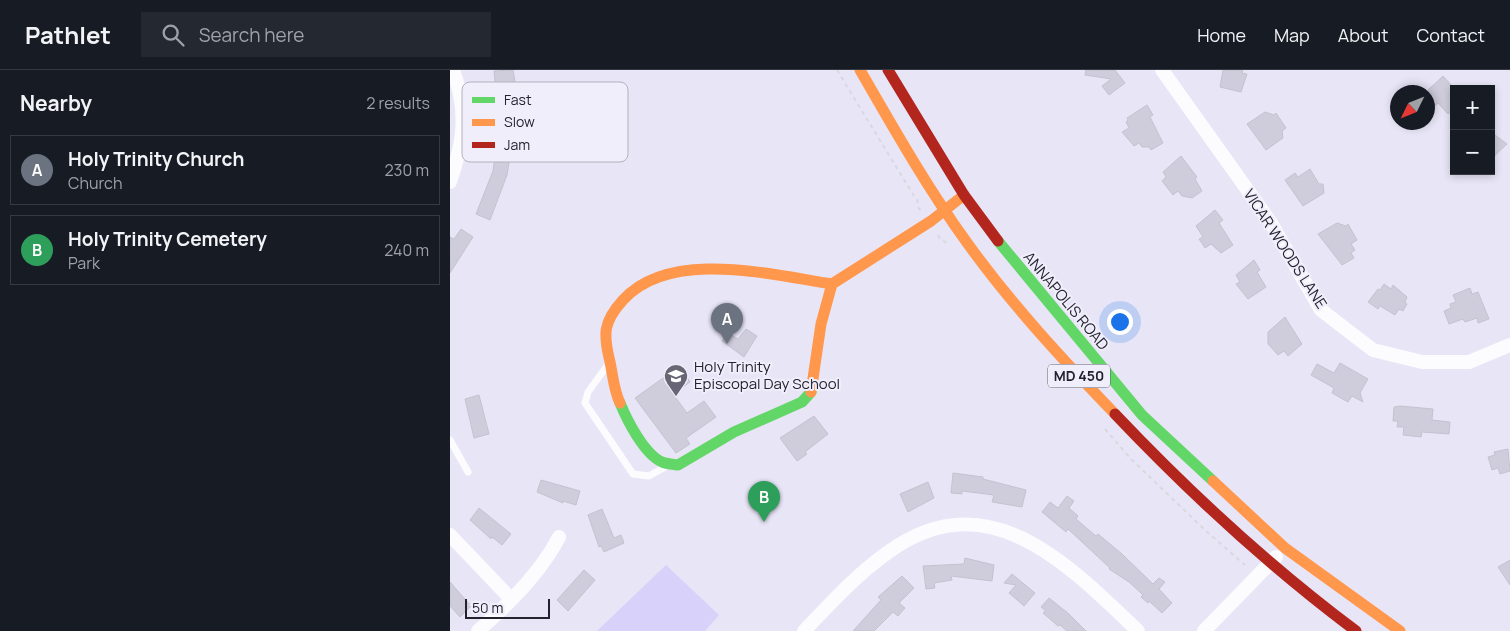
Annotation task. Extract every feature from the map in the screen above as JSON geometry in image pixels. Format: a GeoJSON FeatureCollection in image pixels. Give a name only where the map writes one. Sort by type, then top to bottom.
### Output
{"type":"FeatureCollection","features":[{"type":"Feature","properties":{"kind":"main road","name":"MD 450"},"geometry":{"type":"LineString","coordinates":[[860,70],[907,153],[945,210],[986,268],[1047,343],[1192,494],[1269,564],[1356,631]]}},
{"type":"Feature","properties":{"kind":"main road","name":"ANNAPOLIS ROAD"},"geometry":{"type":"LineString","coordinates":[[888,70],[964,195],[1013,261],[1142,415],[1285,548],[1400,631]]}},
{"type":"Feature","properties":{"kind":"main road"},"geometry":{"type":"LineString","coordinates":[[832,284],[821,324],[813,390],[807,397],[786,410],[734,432],[678,464],[661,462],[630,428],[618,400],[605,342],[606,322],[611,313],[632,290],[648,280],[674,272],[719,269],[832,284],[945,210],[964,195]]}},
{"type":"Feature","properties":{"kind":"street"},"geometry":{"type":"LineString","coordinates":[[453,70],[461,96],[462,107]]}},
{"type":"Feature","properties":{"kind":"street","name":"VICAR WOODS LANE"},"geometry":{"type":"LineString","coordinates":[[1162,70],[1271,223],[1322,310],[1329,316],[1373,350],[1422,362],[1470,362],[1510,345]]}},
{"type":"Feature","properties":{"kind":"street"},"geometry":{"type":"LineString","coordinates":[[450,182],[462,137]]}},
{"type":"Feature","properties":{"kind":"street"},"geometry":{"type":"LineString","coordinates":[[804,631],[861,574],[888,552],[921,533],[954,525],[982,526],[1015,534],[1040,546],[1084,581],[1138,631]]}},
{"type":"Feature","properties":{"kind":"street"},"geometry":{"type":"LineString","coordinates":[[450,536],[510,598]]}},
{"type":"Feature","properties":{"kind":"street"},"geometry":{"type":"LineString","coordinates":[[478,631],[543,563],[559,537]]}},
{"type":"Feature","properties":{"kind":"street"},"geometry":{"type":"LineString","coordinates":[[1204,631],[1285,548]]}},
{"type":"Feature","properties":{"kind":"lane"},"geometry":{"type":"LineString","coordinates":[[609,362],[588,392],[585,403],[633,474],[649,476],[670,464]]}},
{"type":"Feature","properties":{"kind":"lane"},"geometry":{"type":"LineString","coordinates":[[450,440],[468,472]]}},
{"type":"Feature","properties":{"kind":"shaded area"},"geometry":{"type":"Polygon","coordinates":[[[666,565],[719,615],[705,631],[597,631],[666,565]]]}},
{"type":"Feature","properties":{"kind":"building"},"geometry":{"type":"Polygon","coordinates":[[[513,70],[515,82],[495,82],[494,71],[513,70]]]}},
{"type":"Feature","properties":{"kind":"building"},"geometry":{"type":"Polygon","coordinates":[[[1086,70],[1115,70],[1125,83],[1109,95],[1102,86],[1111,79],[1085,75],[1086,70]]]}},
{"type":"Feature","properties":{"kind":"building"},"geometry":{"type":"Polygon","coordinates":[[[1223,70],[1243,70],[1242,73],[1247,74],[1241,92],[1220,87],[1223,70]]]}},
{"type":"Feature","properties":{"kind":"building"},"geometry":{"type":"Polygon","coordinates":[[[1443,76],[1451,85],[1450,112],[1448,114],[1438,103],[1435,106],[1435,85],[1433,85],[1443,76]]]}},
{"type":"Feature","properties":{"kind":"building"},"geometry":{"type":"Polygon","coordinates":[[[1147,105],[1153,115],[1150,117],[1163,143],[1151,150],[1149,147],[1142,147],[1139,143],[1134,146],[1122,132],[1129,128],[1126,122],[1127,118],[1147,105]]]}},
{"type":"Feature","properties":{"kind":"building"},"geometry":{"type":"Polygon","coordinates":[[[1265,112],[1274,115],[1276,113],[1286,128],[1282,131],[1283,138],[1266,150],[1247,124],[1265,112]]]}},
{"type":"Feature","properties":{"kind":"building"},"geometry":{"type":"Polygon","coordinates":[[[1495,135],[1507,144],[1495,155],[1495,135]]]}},
{"type":"Feature","properties":{"kind":"building"},"geometry":{"type":"Polygon","coordinates":[[[1181,156],[1197,177],[1195,179],[1202,191],[1192,198],[1182,196],[1178,191],[1173,195],[1162,181],[1166,177],[1163,172],[1181,156]]]}},
{"type":"Feature","properties":{"kind":"building"},"geometry":{"type":"Polygon","coordinates":[[[494,162],[509,162],[507,175],[490,220],[476,214],[493,171],[494,162]]]}},
{"type":"Feature","properties":{"kind":"building"},"geometry":{"type":"Polygon","coordinates":[[[1310,169],[1319,184],[1323,184],[1324,193],[1303,206],[1285,180],[1295,173],[1298,177],[1310,169]]]}},
{"type":"Feature","properties":{"kind":"building"},"geometry":{"type":"Polygon","coordinates":[[[1215,210],[1223,220],[1219,223],[1233,245],[1221,253],[1211,244],[1205,248],[1199,239],[1203,237],[1196,226],[1215,210]]]}},
{"type":"Feature","properties":{"kind":"building"},"geometry":{"type":"Polygon","coordinates":[[[1337,223],[1346,226],[1348,224],[1357,240],[1351,244],[1355,250],[1351,253],[1354,258],[1342,265],[1318,234],[1337,223]]]}},
{"type":"Feature","properties":{"kind":"building"},"geometry":{"type":"Polygon","coordinates":[[[461,229],[473,237],[450,273],[450,237],[454,239],[461,229]]]}},
{"type":"Feature","properties":{"kind":"building"},"geometry":{"type":"Polygon","coordinates":[[[1254,260],[1260,270],[1257,272],[1266,287],[1248,299],[1236,284],[1240,282],[1236,275],[1254,260]]]}},
{"type":"Feature","properties":{"kind":"building"},"geometry":{"type":"Polygon","coordinates":[[[1384,284],[1391,289],[1393,285],[1407,297],[1405,302],[1407,304],[1403,311],[1399,309],[1395,315],[1380,306],[1378,309],[1368,302],[1384,284]]]}},
{"type":"Feature","properties":{"kind":"building"},"geometry":{"type":"Polygon","coordinates":[[[1470,288],[1472,294],[1478,292],[1489,319],[1478,323],[1477,318],[1465,322],[1463,319],[1449,324],[1444,311],[1451,308],[1450,304],[1456,302],[1453,295],[1470,288]]]}},
{"type":"Feature","properties":{"kind":"building"},"geometry":{"type":"Polygon","coordinates":[[[1285,317],[1302,344],[1288,356],[1284,351],[1278,355],[1268,344],[1268,332],[1285,317]]]}},
{"type":"Feature","properties":{"kind":"building"},"geometry":{"type":"Polygon","coordinates":[[[746,329],[757,336],[744,357],[722,341],[728,333],[738,339],[746,329]]]}},
{"type":"Feature","properties":{"kind":"building"},"geometry":{"type":"Polygon","coordinates":[[[1340,363],[1368,379],[1360,393],[1363,402],[1352,396],[1348,402],[1332,393],[1334,388],[1311,375],[1317,364],[1334,373],[1340,363]]]}},
{"type":"Feature","properties":{"kind":"building"},"geometry":{"type":"Polygon","coordinates":[[[680,366],[690,382],[673,394],[687,413],[704,401],[716,417],[686,438],[690,444],[676,453],[635,398],[680,366]]]}},
{"type":"Feature","properties":{"kind":"building"},"geometry":{"type":"Polygon","coordinates":[[[479,395],[489,434],[474,438],[465,399],[479,395]]]}},
{"type":"Feature","properties":{"kind":"building"},"geometry":{"type":"Polygon","coordinates":[[[1394,407],[1433,409],[1432,420],[1450,422],[1449,434],[1422,432],[1421,437],[1403,435],[1404,427],[1397,427],[1398,421],[1393,421],[1394,407]]]}},
{"type":"Feature","properties":{"kind":"building"},"geometry":{"type":"Polygon","coordinates":[[[814,416],[828,434],[805,452],[807,454],[797,461],[780,438],[814,416]]]}},
{"type":"Feature","properties":{"kind":"building"},"geometry":{"type":"Polygon","coordinates":[[[1508,449],[1510,471],[1500,474],[1498,468],[1492,470],[1488,457],[1495,455],[1494,452],[1508,449]]]}},
{"type":"Feature","properties":{"kind":"building"},"geometry":{"type":"Polygon","coordinates":[[[953,473],[983,477],[983,479],[1026,490],[1022,507],[992,502],[994,495],[962,491],[962,494],[951,493],[953,473]]]}},
{"type":"Feature","properties":{"kind":"building"},"geometry":{"type":"Polygon","coordinates":[[[541,480],[580,491],[576,505],[563,501],[563,503],[537,492],[541,480]]]}},
{"type":"Feature","properties":{"kind":"building"},"geometry":{"type":"Polygon","coordinates":[[[928,482],[934,498],[908,512],[900,494],[928,482]]]}},
{"type":"Feature","properties":{"kind":"building"},"geometry":{"type":"Polygon","coordinates":[[[1067,496],[1074,501],[1069,508],[1078,516],[1076,519],[1122,554],[1153,584],[1159,578],[1165,582],[1159,589],[1172,603],[1162,613],[1149,601],[1148,603],[1141,597],[1143,595],[1129,582],[1109,569],[1068,529],[1066,532],[1042,512],[1050,502],[1058,508],[1067,496]]]}},
{"type":"Feature","properties":{"kind":"building"},"geometry":{"type":"Polygon","coordinates":[[[479,508],[511,534],[502,545],[492,537],[491,539],[470,520],[479,508]]]}},
{"type":"Feature","properties":{"kind":"building"},"geometry":{"type":"Polygon","coordinates":[[[602,509],[614,538],[621,535],[624,543],[604,552],[601,546],[599,547],[588,515],[602,509]]]}},
{"type":"Feature","properties":{"kind":"building"},"geometry":{"type":"Polygon","coordinates":[[[965,558],[994,565],[992,581],[951,576],[952,580],[934,583],[935,588],[926,589],[923,566],[964,564],[965,558]]]}},
{"type":"Feature","properties":{"kind":"building"},"geometry":{"type":"Polygon","coordinates":[[[1510,560],[1510,585],[1498,567],[1510,560]]]}},
{"type":"Feature","properties":{"kind":"building"},"geometry":{"type":"Polygon","coordinates":[[[584,570],[595,580],[568,611],[557,600],[584,570]]]}},
{"type":"Feature","properties":{"kind":"building"},"geometry":{"type":"Polygon","coordinates":[[[1012,574],[1035,593],[1024,606],[1009,593],[1016,585],[1004,583],[1012,574]]]}},
{"type":"Feature","properties":{"kind":"building"},"geometry":{"type":"Polygon","coordinates":[[[902,576],[914,588],[899,603],[905,608],[898,616],[893,612],[874,631],[853,631],[881,600],[878,597],[902,576]]]}},
{"type":"Feature","properties":{"kind":"building"},"geometry":{"type":"Polygon","coordinates":[[[450,582],[471,606],[460,617],[450,606],[450,582]]]}},
{"type":"Feature","properties":{"kind":"building"},"geometry":{"type":"Polygon","coordinates":[[[1049,598],[1086,631],[1067,631],[1043,613],[1046,611],[1041,607],[1049,598]]]}},
{"type":"Feature","properties":{"kind":"traffic: fast"},"geometry":{"type":"LineString","coordinates":[[998,241],[1142,415],[1213,481]]}},
{"type":"Feature","properties":{"kind":"traffic: fast"},"geometry":{"type":"LineString","coordinates":[[620,403],[632,427],[649,452],[662,462],[678,465],[734,432],[802,402],[811,392]]}},
{"type":"Feature","properties":{"kind":"traffic: slow"},"geometry":{"type":"LineString","coordinates":[[860,70],[925,180],[985,267],[1038,332],[1115,414]]}},
{"type":"Feature","properties":{"kind":"traffic: slow"},"geometry":{"type":"LineString","coordinates":[[811,392],[821,324],[832,284],[931,221],[964,195]]}},
{"type":"Feature","properties":{"kind":"traffic: slow"},"geometry":{"type":"LineString","coordinates":[[620,403],[606,344],[606,329],[616,308],[643,284],[667,274],[694,270],[723,269],[752,271],[832,284]]}},
{"type":"Feature","properties":{"kind":"traffic: slow"},"geometry":{"type":"LineString","coordinates":[[1213,481],[1285,548],[1400,631]]}},
{"type":"Feature","properties":{"kind":"traffic: jam"},"geometry":{"type":"LineString","coordinates":[[888,70],[964,195],[998,241]]}},
{"type":"Feature","properties":{"kind":"traffic: jam"},"geometry":{"type":"LineString","coordinates":[[1115,414],[1231,528],[1292,581],[1356,631]]}},
{"type":"Feature","properties":{"kind":"place","name":"Holy Trinity Church"},"geometry":{"type":"Point","coordinates":[727,344]}},
{"type":"Feature","properties":{"kind":"place","name":"Holy Trinity Episcopal Day School"},"geometry":{"type":"Point","coordinates":[676,397]}},
{"type":"Feature","properties":{"kind":"place","name":"Holy Trinity Cemetery"},"geometry":{"type":"Point","coordinates":[764,522]}}]}
